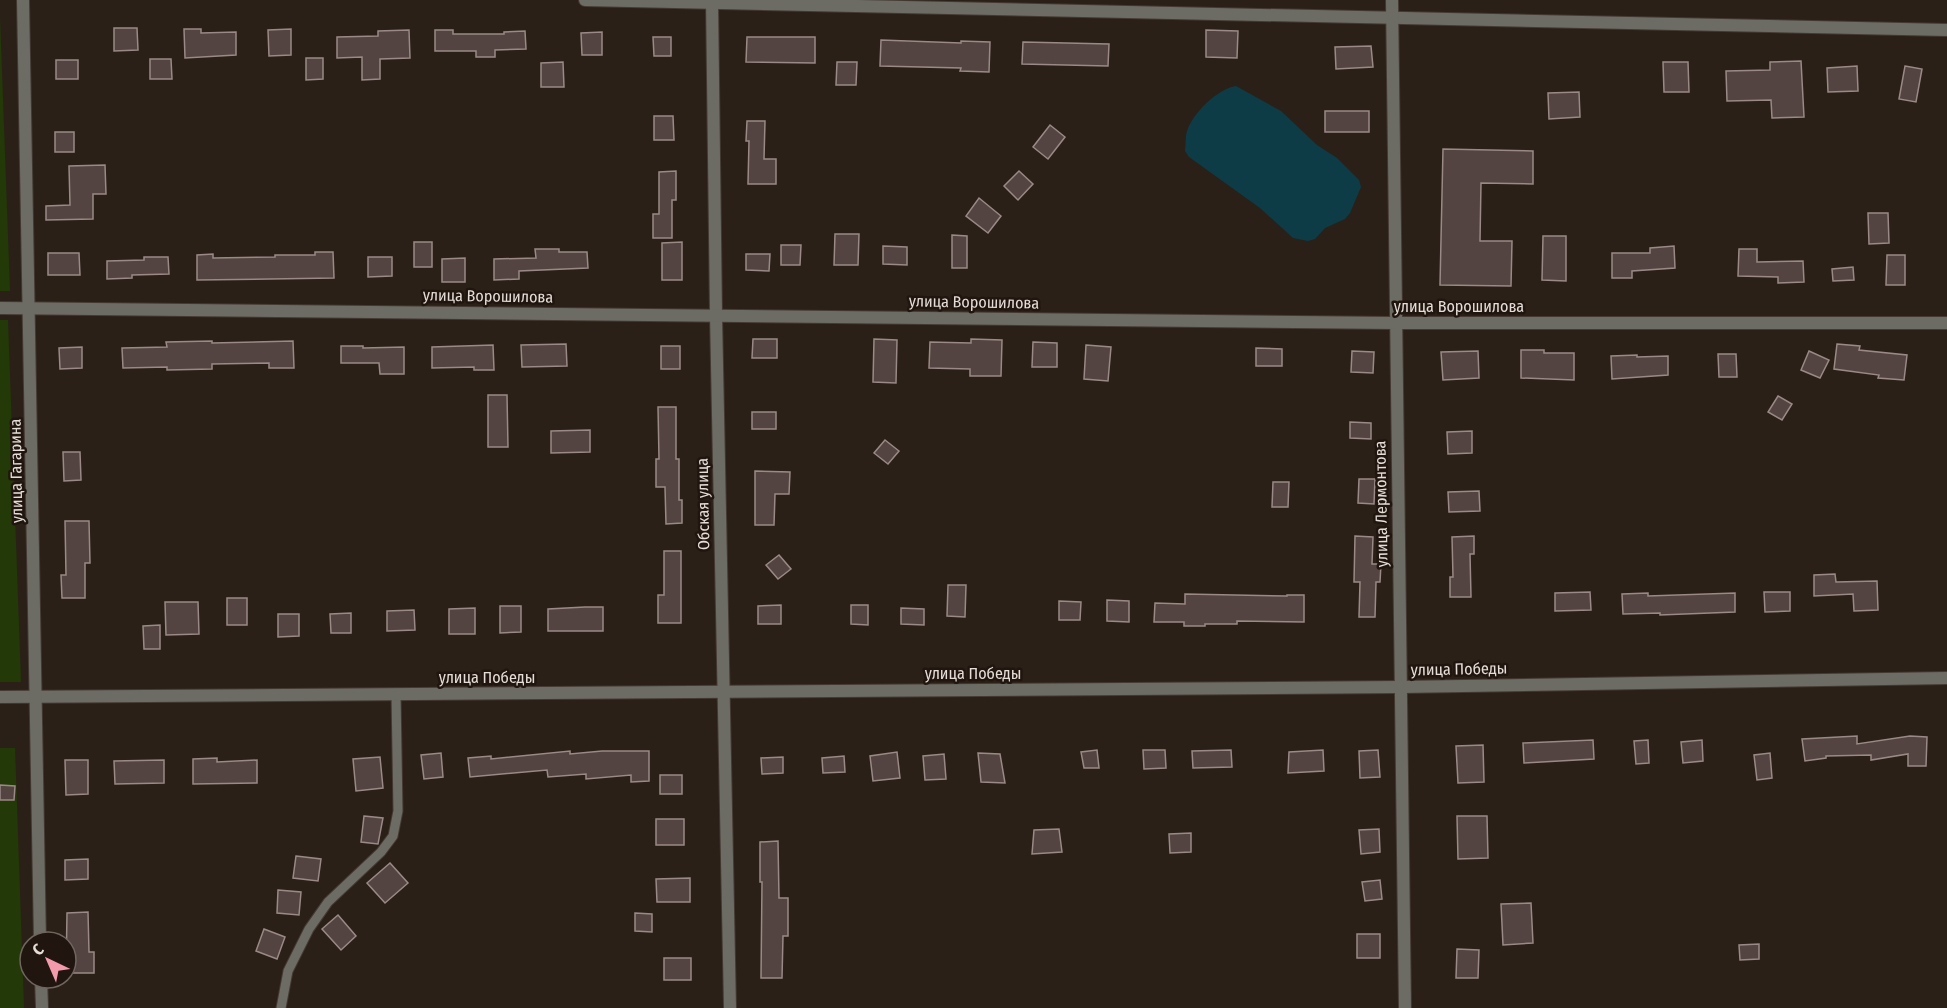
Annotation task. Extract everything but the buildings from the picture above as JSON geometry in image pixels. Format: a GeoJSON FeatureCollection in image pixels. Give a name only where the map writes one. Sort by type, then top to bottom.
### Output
{"type":"FeatureCollection","features":[{"type":"Feature","properties":{"kind":"street","name":"улица Гагарина"},"geometry":{"type":"LineString","coordinates":[[23,0],[40,930]]}},
{"type":"Feature","properties":{"kind":"street"},"geometry":{"type":"LineString","coordinates":[[585,0],[1947,30]]}},
{"type":"Feature","properties":{"kind":"street","name":"улица Лермонтова"},"geometry":{"type":"LineString","coordinates":[[1392,0],[1405,1008]]}},
{"type":"Feature","properties":{"kind":"street","name":"Обская улица"},"geometry":{"type":"LineString","coordinates":[[712,1],[730,1008]]}},
{"type":"Feature","properties":{"kind":"street","name":"улица Ворошилова"},"geometry":{"type":"LineString","coordinates":[[0,308],[1395,323],[1947,323]]}},
{"type":"Feature","properties":{"kind":"street","name":"улица Победы"},"geometry":{"type":"LineString","coordinates":[[0,697],[1400,687],[1947,678]]}},
{"type":"Feature","properties":{"kind":"street"},"geometry":{"type":"LineString","coordinates":[[41,990],[42,1008]]}},
{"type":"Feature","properties":{"kind":"lane"},"geometry":{"type":"LineString","coordinates":[[281,1008],[288,971],[309,929],[328,902],[381,852],[393,836],[398,811],[396,694]]}},
{"type":"Feature","properties":{"kind":"green space"},"geometry":{"type":"Polygon","coordinates":[[[0,17],[10,291],[0,291],[0,17]]]}},
{"type":"Feature","properties":{"kind":"green space"},"geometry":{"type":"Polygon","coordinates":[[[0,320],[8,320],[21,682],[0,682],[0,320]]]}},
{"type":"Feature","properties":{"kind":"green space"},"geometry":{"type":"Polygon","coordinates":[[[0,748],[15,748],[21,930],[18,930],[18,990],[23,990],[24,1008],[0,1008],[0,748]]]}},
{"type":"Feature","properties":{"kind":"water"},"geometry":{"type":"Polygon","coordinates":[[[1236,86],[1281,111],[1317,145],[1337,158],[1359,180],[1361,187],[1350,213],[1345,219],[1325,228],[1315,239],[1308,241],[1293,238],[1260,208],[1189,157],[1185,151],[1187,131],[1200,110],[1221,92],[1236,86]]]}}]}
